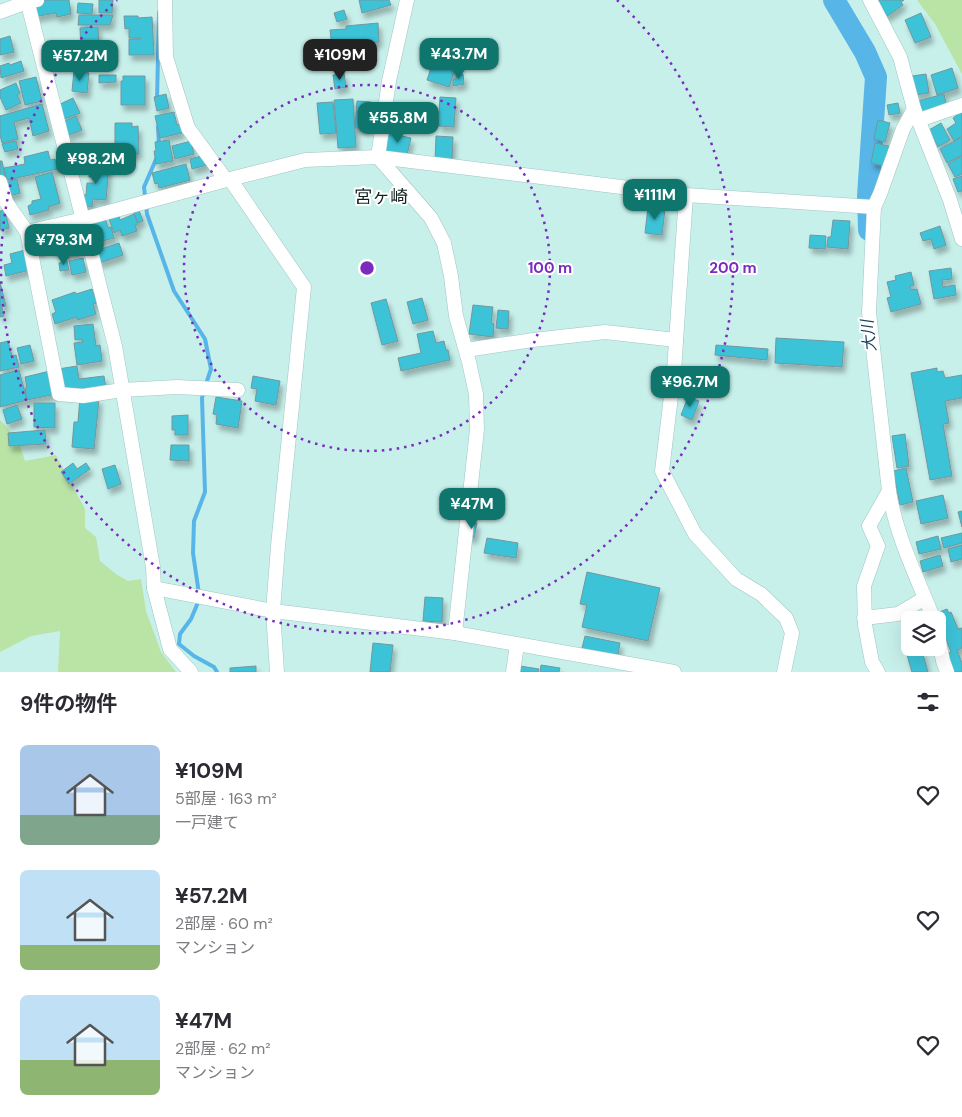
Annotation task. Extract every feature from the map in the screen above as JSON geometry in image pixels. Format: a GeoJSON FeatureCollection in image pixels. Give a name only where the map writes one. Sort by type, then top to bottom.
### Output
{"type":"FeatureCollection","features":[{"type":"Feature","properties":{"kind":"street"},"geometry":{"type":"LineString","coordinates":[[165,0],[166,57],[188,128],[228,179],[304,287],[273,611],[277,672]]}},
{"type":"Feature","properties":{"kind":"street"},"geometry":{"type":"LineString","coordinates":[[406,0],[389,81],[378,157],[431,218],[444,243],[451,276],[456,316],[476,394],[477,430],[455,634]]}},
{"type":"Feature","properties":{"kind":"street"},"geometry":{"type":"LineString","coordinates":[[870,0],[900,57],[917,115],[950,200],[962,240]]}},
{"type":"Feature","properties":{"kind":"street"},"geometry":{"type":"LineString","coordinates":[[0,12],[30,1],[115,346],[153,567],[154,588],[170,649],[191,672]]}},
{"type":"Feature","properties":{"kind":"street"},"geometry":{"type":"LineString","coordinates":[[930,611],[892,512],[889,491],[869,312],[874,207],[903,129],[917,115],[962,105]]}},
{"type":"Feature","properties":{"kind":"street"},"geometry":{"type":"LineString","coordinates":[[27,232],[305,160],[378,157],[686,195],[874,207]]}},
{"type":"Feature","properties":{"kind":"street"},"geometry":{"type":"LineString","coordinates":[[0,182],[6,202],[27,232],[58,394],[83,396],[122,390],[177,388],[238,390]]}},
{"type":"Feature","properties":{"kind":"street"},"geometry":{"type":"LineString","coordinates":[[686,195],[674,371],[662,471],[695,534],[736,578],[760,594],[786,618],[792,633],[784,672]]}},
{"type":"Feature","properties":{"kind":"street"},"geometry":{"type":"LineString","coordinates":[[466,350],[604,332],[676,340]]}},
{"type":"Feature","properties":{"kind":"street"},"geometry":{"type":"LineString","coordinates":[[878,672],[872,662],[865,625],[864,586],[878,546],[869,526],[889,491]]}},
{"type":"Feature","properties":{"kind":"street"},"geometry":{"type":"LineString","coordinates":[[154,588],[273,611],[455,634],[674,672]]}},
{"type":"Feature","properties":{"kind":"street"},"geometry":{"type":"LineString","coordinates":[[864,618],[898,614],[925,598]]}},
{"type":"Feature","properties":{"kind":"street"},"geometry":{"type":"LineString","coordinates":[[512,672],[517,645]]}},
{"type":"Feature","properties":{"kind":"street"},"geometry":{"type":"LineString","coordinates":[[942,656],[947,672]]}},
{"type":"Feature","properties":{"kind":"green space"},"geometry":{"type":"Polygon","coordinates":[[[917,0],[962,0],[962,74],[935,24],[917,0]]]}},
{"type":"Feature","properties":{"kind":"green space"},"geometry":{"type":"Polygon","coordinates":[[[0,420],[18,440],[25,461],[56,455],[85,509],[85,528],[96,537],[100,561],[128,581],[141,579],[146,611],[161,652],[176,672],[58,672],[60,631],[31,636],[0,652],[0,420]]]}},
{"type":"Feature","properties":{"kind":"building"},"geometry":{"type":"Polygon","coordinates":[[[47,0],[69,0],[71,14],[57,17],[56,13],[33,17],[31,3],[47,0]]]}},
{"type":"Feature","properties":{"kind":"building"},"geometry":{"type":"Polygon","coordinates":[[[99,0],[113,0],[112,13],[99,13],[99,0]]]}},
{"type":"Feature","properties":{"kind":"building"},"geometry":{"type":"Polygon","coordinates":[[[359,0],[389,0],[391,5],[362,13],[359,0]]]}},
{"type":"Feature","properties":{"kind":"building"},"geometry":{"type":"Polygon","coordinates":[[[875,0],[904,0],[901,2],[903,5],[886,17],[875,0]]]}},
{"type":"Feature","properties":{"kind":"building"},"geometry":{"type":"Polygon","coordinates":[[[78,3],[93,4],[92,14],[77,13],[78,3]]]}},
{"type":"Feature","properties":{"kind":"building"},"geometry":{"type":"Polygon","coordinates":[[[344,10],[347,19],[337,22],[334,13],[344,10]]]}},
{"type":"Feature","properties":{"kind":"building"},"geometry":{"type":"Polygon","coordinates":[[[921,13],[931,37],[915,43],[905,20],[921,13]]]}},
{"type":"Feature","properties":{"kind":"building"},"geometry":{"type":"Polygon","coordinates":[[[79,15],[113,15],[110,25],[78,25],[79,15]]]}},
{"type":"Feature","properties":{"kind":"building"},"geometry":{"type":"Polygon","coordinates":[[[124,16],[152,17],[154,55],[129,55],[129,39],[141,38],[129,38],[129,28],[125,29],[124,16]]]}},
{"type":"Feature","properties":{"kind":"building"},"geometry":{"type":"Polygon","coordinates":[[[378,23],[379,42],[332,47],[330,30],[346,29],[346,26],[378,23]]]}},
{"type":"Feature","properties":{"kind":"building"},"geometry":{"type":"Polygon","coordinates":[[[98,27],[99,52],[81,52],[80,28],[98,27]]]}},
{"type":"Feature","properties":{"kind":"building"},"geometry":{"type":"Polygon","coordinates":[[[10,36],[14,52],[0,55],[0,39],[10,36]]]}},
{"type":"Feature","properties":{"kind":"building"},"geometry":{"type":"Polygon","coordinates":[[[441,55],[458,60],[449,87],[427,80],[433,62],[438,63],[441,55]]]}},
{"type":"Feature","properties":{"kind":"building"},"geometry":{"type":"Polygon","coordinates":[[[21,61],[24,71],[1,78],[0,66],[21,61]]]}},
{"type":"Feature","properties":{"kind":"building"},"geometry":{"type":"Polygon","coordinates":[[[952,68],[958,88],[937,95],[931,75],[952,68]]]}},
{"type":"Feature","properties":{"kind":"building"},"geometry":{"type":"Polygon","coordinates":[[[74,71],[89,73],[87,93],[72,91],[74,71]]]}},
{"type":"Feature","properties":{"kind":"building"},"geometry":{"type":"Polygon","coordinates":[[[344,73],[346,87],[335,89],[333,75],[344,73]]]}},
{"type":"Feature","properties":{"kind":"building"},"geometry":{"type":"Polygon","coordinates":[[[463,74],[464,84],[453,86],[453,79],[456,79],[456,75],[463,74]]]}},
{"type":"Feature","properties":{"kind":"building"},"geometry":{"type":"Polygon","coordinates":[[[926,74],[929,93],[915,95],[912,76],[926,74]]]}},
{"type":"Feature","properties":{"kind":"building"},"geometry":{"type":"Polygon","coordinates":[[[99,75],[116,75],[116,82],[99,83],[99,75]]]}},
{"type":"Feature","properties":{"kind":"building"},"geometry":{"type":"Polygon","coordinates":[[[123,76],[145,76],[145,105],[121,105],[121,81],[123,81],[123,76]]]}},
{"type":"Feature","properties":{"kind":"building"},"geometry":{"type":"Polygon","coordinates":[[[36,77],[42,101],[25,105],[19,81],[36,77]]]}},
{"type":"Feature","properties":{"kind":"building"},"geometry":{"type":"Polygon","coordinates":[[[16,83],[20,93],[17,95],[21,103],[6,110],[0,97],[0,90],[16,83]]]}},
{"type":"Feature","properties":{"kind":"building"},"geometry":{"type":"Polygon","coordinates":[[[166,94],[169,108],[157,111],[154,97],[166,94]]]}},
{"type":"Feature","properties":{"kind":"building"},"geometry":{"type":"Polygon","coordinates":[[[944,94],[947,108],[921,115],[917,101],[944,94]]]}},
{"type":"Feature","properties":{"kind":"building"},"geometry":{"type":"Polygon","coordinates":[[[440,97],[456,98],[454,127],[438,126],[440,97]]]}},
{"type":"Feature","properties":{"kind":"building"},"geometry":{"type":"Polygon","coordinates":[[[73,98],[80,113],[62,120],[56,106],[73,98]]]}},
{"type":"Feature","properties":{"kind":"building"},"geometry":{"type":"Polygon","coordinates":[[[353,99],[356,147],[338,148],[334,100],[353,99]]]}},
{"type":"Feature","properties":{"kind":"building"},"geometry":{"type":"Polygon","coordinates":[[[357,101],[371,102],[370,120],[366,120],[366,128],[355,128],[357,101]]]}},
{"type":"Feature","properties":{"kind":"building"},"geometry":{"type":"Polygon","coordinates":[[[333,102],[336,133],[320,134],[317,103],[333,102]]]}},
{"type":"Feature","properties":{"kind":"building"},"geometry":{"type":"Polygon","coordinates":[[[898,103],[900,113],[889,115],[887,105],[898,103]]]}},
{"type":"Feature","properties":{"kind":"building"},"geometry":{"type":"Polygon","coordinates":[[[42,104],[49,131],[33,136],[29,118],[14,122],[18,139],[2,143],[0,116],[42,104]]]}},
{"type":"Feature","properties":{"kind":"building"},"geometry":{"type":"Polygon","coordinates":[[[174,112],[177,125],[180,124],[182,133],[160,138],[155,116],[174,112]]]}},
{"type":"Feature","properties":{"kind":"building"},"geometry":{"type":"Polygon","coordinates":[[[961,112],[962,136],[954,141],[947,129],[956,123],[953,118],[961,112]]]}},
{"type":"Feature","properties":{"kind":"building"},"geometry":{"type":"Polygon","coordinates":[[[76,116],[82,130],[66,136],[60,123],[76,116]]]}},
{"type":"Feature","properties":{"kind":"building"},"geometry":{"type":"Polygon","coordinates":[[[878,120],[890,123],[885,142],[874,139],[878,120]]]}},
{"type":"Feature","properties":{"kind":"building"},"geometry":{"type":"Polygon","coordinates":[[[115,123],[132,123],[132,127],[138,126],[139,154],[115,154],[115,123]]]}},
{"type":"Feature","properties":{"kind":"building"},"geometry":{"type":"Polygon","coordinates":[[[941,123],[950,140],[938,147],[929,130],[941,123]]]}},
{"type":"Feature","properties":{"kind":"building"},"geometry":{"type":"Polygon","coordinates":[[[388,133],[411,138],[407,155],[385,151],[388,133]]]}},
{"type":"Feature","properties":{"kind":"building"},"geometry":{"type":"Polygon","coordinates":[[[436,136],[453,137],[452,162],[435,162],[436,136]]]}},
{"type":"Feature","properties":{"kind":"building"},"geometry":{"type":"Polygon","coordinates":[[[962,137],[962,155],[947,163],[940,149],[962,137]]]}},
{"type":"Feature","properties":{"kind":"building"},"geometry":{"type":"Polygon","coordinates":[[[169,140],[173,161],[156,164],[155,142],[169,140]]]}},
{"type":"Feature","properties":{"kind":"building"},"geometry":{"type":"Polygon","coordinates":[[[16,141],[18,149],[5,152],[2,144],[16,141]]]}},
{"type":"Feature","properties":{"kind":"building"},"geometry":{"type":"Polygon","coordinates":[[[191,141],[194,154],[175,159],[172,146],[191,141]]]}},
{"type":"Feature","properties":{"kind":"building"},"geometry":{"type":"Polygon","coordinates":[[[875,143],[889,146],[885,166],[871,163],[875,143]]]}},
{"type":"Feature","properties":{"kind":"building"},"geometry":{"type":"Polygon","coordinates":[[[48,151],[50,160],[55,159],[58,169],[7,180],[4,168],[25,164],[24,157],[48,151]]]}},
{"type":"Feature","properties":{"kind":"building"},"geometry":{"type":"Polygon","coordinates":[[[205,155],[207,165],[192,169],[190,159],[205,155]]]}},
{"type":"Feature","properties":{"kind":"building"},"geometry":{"type":"Polygon","coordinates":[[[962,156],[962,174],[955,177],[948,164],[962,156]]]}},
{"type":"Feature","properties":{"kind":"building"},"geometry":{"type":"Polygon","coordinates":[[[0,161],[2,161],[6,180],[0,181],[0,161]]]}},
{"type":"Feature","properties":{"kind":"building"},"geometry":{"type":"Polygon","coordinates":[[[186,164],[190,180],[159,188],[158,183],[155,184],[152,173],[186,164]]]}},
{"type":"Feature","properties":{"kind":"building"},"geometry":{"type":"Polygon","coordinates":[[[89,165],[109,165],[106,200],[93,199],[92,207],[81,206],[79,194],[86,195],[87,183],[97,183],[97,178],[89,177],[89,165]]]}},
{"type":"Feature","properties":{"kind":"building"},"geometry":{"type":"Polygon","coordinates":[[[52,172],[60,203],[48,207],[49,210],[30,215],[28,206],[32,204],[32,201],[41,199],[35,177],[52,172]]]}},
{"type":"Feature","properties":{"kind":"building"},"geometry":{"type":"Polygon","coordinates":[[[962,176],[962,191],[958,192],[953,179],[962,176]]]}},
{"type":"Feature","properties":{"kind":"building"},"geometry":{"type":"Polygon","coordinates":[[[17,179],[20,193],[5,197],[2,183],[17,179]]]}},
{"type":"Feature","properties":{"kind":"building"},"geometry":{"type":"Polygon","coordinates":[[[648,207],[665,209],[662,235],[645,233],[648,207]]]}},
{"type":"Feature","properties":{"kind":"building"},"geometry":{"type":"Polygon","coordinates":[[[5,210],[9,228],[0,230],[0,211],[5,210]]]}},
{"type":"Feature","properties":{"kind":"building"},"geometry":{"type":"Polygon","coordinates":[[[139,210],[143,221],[138,223],[133,211],[139,210]]]}},
{"type":"Feature","properties":{"kind":"building"},"geometry":{"type":"Polygon","coordinates":[[[104,214],[108,228],[111,227],[114,238],[91,244],[84,219],[104,214]]]}},
{"type":"Feature","properties":{"kind":"building"},"geometry":{"type":"Polygon","coordinates":[[[134,214],[138,224],[135,225],[137,231],[122,236],[120,230],[114,233],[109,219],[119,216],[120,220],[134,214]]]}},
{"type":"Feature","properties":{"kind":"building"},"geometry":{"type":"Polygon","coordinates":[[[833,220],[850,221],[848,249],[827,247],[828,237],[831,237],[833,220]]]}},
{"type":"Feature","properties":{"kind":"building"},"geometry":{"type":"Polygon","coordinates":[[[74,222],[80,245],[76,246],[78,253],[63,257],[60,248],[53,250],[47,229],[74,222]]]}},
{"type":"Feature","properties":{"kind":"building"},"geometry":{"type":"Polygon","coordinates":[[[940,226],[946,245],[934,249],[931,239],[923,241],[920,233],[940,226]]]}},
{"type":"Feature","properties":{"kind":"building"},"geometry":{"type":"Polygon","coordinates":[[[39,231],[43,250],[36,252],[31,232],[39,231]]]}},
{"type":"Feature","properties":{"kind":"building"},"geometry":{"type":"Polygon","coordinates":[[[810,235],[826,236],[825,249],[809,248],[810,235]]]}},
{"type":"Feature","properties":{"kind":"building"},"geometry":{"type":"Polygon","coordinates":[[[119,243],[123,255],[99,263],[95,251],[119,243]]]}},
{"type":"Feature","properties":{"kind":"building"},"geometry":{"type":"Polygon","coordinates":[[[25,250],[30,270],[6,276],[4,265],[12,263],[10,254],[25,250]]]}},
{"type":"Feature","properties":{"kind":"building"},"geometry":{"type":"Polygon","coordinates":[[[83,258],[86,272],[72,275],[69,261],[83,258]]]}},
{"type":"Feature","properties":{"kind":"building"},"geometry":{"type":"Polygon","coordinates":[[[67,261],[69,270],[60,271],[59,263],[67,261]]]}},
{"type":"Feature","properties":{"kind":"building"},"geometry":{"type":"Polygon","coordinates":[[[951,268],[952,279],[942,280],[943,287],[955,285],[956,295],[934,299],[929,271],[951,268]]]}},
{"type":"Feature","properties":{"kind":"building"},"geometry":{"type":"Polygon","coordinates":[[[911,272],[914,285],[910,286],[911,290],[917,289],[921,304],[891,312],[887,298],[891,297],[887,282],[896,280],[895,276],[911,272]]]}},
{"type":"Feature","properties":{"kind":"building"},"geometry":{"type":"Polygon","coordinates":[[[0,282],[6,306],[2,307],[4,316],[0,317],[0,282]]]}},
{"type":"Feature","properties":{"kind":"building"},"geometry":{"type":"Polygon","coordinates":[[[92,289],[97,303],[93,304],[96,314],[78,320],[77,317],[55,324],[52,314],[56,312],[52,300],[75,292],[76,294],[92,289]]]}},
{"type":"Feature","properties":{"kind":"building"},"geometry":{"type":"Polygon","coordinates":[[[422,298],[428,320],[413,324],[407,302],[422,298]]]}},
{"type":"Feature","properties":{"kind":"building"},"geometry":{"type":"Polygon","coordinates":[[[386,299],[398,341],[382,345],[371,303],[386,299]]]}},
{"type":"Feature","properties":{"kind":"building"},"geometry":{"type":"Polygon","coordinates":[[[473,305],[493,307],[491,323],[494,324],[493,337],[469,334],[473,305]]]}},
{"type":"Feature","properties":{"kind":"building"},"geometry":{"type":"Polygon","coordinates":[[[498,310],[509,311],[508,329],[496,328],[498,310]]]}},
{"type":"Feature","properties":{"kind":"building"},"geometry":{"type":"Polygon","coordinates":[[[93,324],[96,346],[100,345],[102,361],[77,365],[74,343],[83,342],[82,339],[75,340],[74,326],[93,324]]]}},
{"type":"Feature","properties":{"kind":"building"},"geometry":{"type":"Polygon","coordinates":[[[433,331],[436,343],[444,341],[450,360],[401,371],[398,358],[421,353],[417,334],[433,331]]]}},
{"type":"Feature","properties":{"kind":"building"},"geometry":{"type":"Polygon","coordinates":[[[776,338],[844,342],[842,367],[775,363],[776,338]]]}},
{"type":"Feature","properties":{"kind":"building"},"geometry":{"type":"Polygon","coordinates":[[[8,341],[12,356],[16,355],[19,367],[0,371],[0,343],[8,341]]]}},
{"type":"Feature","properties":{"kind":"building"},"geometry":{"type":"Polygon","coordinates":[[[30,345],[34,361],[21,364],[17,348],[30,345]]]}},
{"type":"Feature","properties":{"kind":"building"},"geometry":{"type":"Polygon","coordinates":[[[716,345],[768,349],[767,360],[715,355],[716,345]]]}},
{"type":"Feature","properties":{"kind":"building"},"geometry":{"type":"Polygon","coordinates":[[[77,366],[79,379],[104,376],[106,389],[61,394],[58,369],[77,366]]]}},
{"type":"Feature","properties":{"kind":"building"},"geometry":{"type":"Polygon","coordinates":[[[937,368],[937,372],[943,371],[945,378],[962,375],[962,398],[945,401],[949,423],[943,424],[952,476],[930,480],[911,373],[937,368]]]}},
{"type":"Feature","properties":{"kind":"building"},"geometry":{"type":"Polygon","coordinates":[[[19,370],[27,400],[0,407],[0,375],[19,370]]]}},
{"type":"Feature","properties":{"kind":"building"},"geometry":{"type":"Polygon","coordinates":[[[50,371],[56,394],[27,400],[25,377],[50,371]]]}},
{"type":"Feature","properties":{"kind":"building"},"geometry":{"type":"Polygon","coordinates":[[[253,376],[280,381],[276,405],[255,401],[257,389],[251,388],[253,376]]]}},
{"type":"Feature","properties":{"kind":"building"},"geometry":{"type":"Polygon","coordinates":[[[80,397],[99,399],[94,449],[72,447],[74,422],[78,422],[80,397]]]}},
{"type":"Feature","properties":{"kind":"building"},"geometry":{"type":"Polygon","coordinates":[[[216,397],[242,401],[238,428],[216,424],[217,415],[213,414],[216,397]]]}},
{"type":"Feature","properties":{"kind":"building"},"geometry":{"type":"Polygon","coordinates":[[[688,397],[699,401],[692,420],[681,415],[688,397]]]}},
{"type":"Feature","properties":{"kind":"building"},"geometry":{"type":"Polygon","coordinates":[[[34,403],[55,403],[55,428],[34,427],[34,403]]]}},
{"type":"Feature","properties":{"kind":"building"},"geometry":{"type":"Polygon","coordinates":[[[17,405],[22,419],[7,424],[3,410],[17,405]]]}},
{"type":"Feature","properties":{"kind":"building"},"geometry":{"type":"Polygon","coordinates":[[[188,415],[188,435],[175,435],[175,430],[172,430],[172,416],[188,415]]]}},
{"type":"Feature","properties":{"kind":"building"},"geometry":{"type":"Polygon","coordinates":[[[45,430],[46,444],[9,446],[8,433],[45,430]]]}},
{"type":"Feature","properties":{"kind":"building"},"geometry":{"type":"Polygon","coordinates":[[[905,434],[909,466],[897,468],[892,436],[905,434]]]}},
{"type":"Feature","properties":{"kind":"building"},"geometry":{"type":"Polygon","coordinates":[[[171,445],[189,445],[189,461],[170,460],[171,445]]]}},
{"type":"Feature","properties":{"kind":"building"},"geometry":{"type":"Polygon","coordinates":[[[73,463],[77,469],[86,463],[90,469],[69,484],[61,472],[73,463]]]}},
{"type":"Feature","properties":{"kind":"building"},"geometry":{"type":"Polygon","coordinates":[[[115,465],[121,484],[108,489],[102,469],[115,465]]]}},
{"type":"Feature","properties":{"kind":"building"},"geometry":{"type":"Polygon","coordinates":[[[906,468],[913,502],[900,505],[893,471],[906,468]]]}},
{"type":"Feature","properties":{"kind":"building"},"geometry":{"type":"Polygon","coordinates":[[[943,495],[948,518],[921,524],[916,501],[943,495]]]}},
{"type":"Feature","properties":{"kind":"building"},"geometry":{"type":"Polygon","coordinates":[[[962,511],[962,527],[958,512],[962,511]]]}},
{"type":"Feature","properties":{"kind":"building"},"geometry":{"type":"Polygon","coordinates":[[[470,522],[477,523],[474,538],[467,537],[470,522]]]}},
{"type":"Feature","properties":{"kind":"building"},"geometry":{"type":"Polygon","coordinates":[[[962,533],[962,543],[944,548],[941,538],[962,533]]]}},
{"type":"Feature","properties":{"kind":"building"},"geometry":{"type":"Polygon","coordinates":[[[938,536],[941,549],[919,554],[916,542],[938,536]]]}},
{"type":"Feature","properties":{"kind":"building"},"geometry":{"type":"Polygon","coordinates":[[[487,538],[518,543],[516,558],[484,553],[487,538]]]}},
{"type":"Feature","properties":{"kind":"building"},"geometry":{"type":"Polygon","coordinates":[[[962,545],[962,559],[951,562],[948,549],[962,545]]]}},
{"type":"Feature","properties":{"kind":"building"},"geometry":{"type":"Polygon","coordinates":[[[940,555],[943,566],[923,572],[920,561],[940,555]]]}},
{"type":"Feature","properties":{"kind":"building"},"geometry":{"type":"Polygon","coordinates":[[[587,572],[660,588],[648,641],[582,627],[587,605],[580,604],[587,572]]]}},
{"type":"Feature","properties":{"kind":"building"},"geometry":{"type":"Polygon","coordinates":[[[425,597],[443,598],[442,622],[423,621],[425,597]]]}},
{"type":"Feature","properties":{"kind":"building"},"geometry":{"type":"Polygon","coordinates":[[[947,609],[949,613],[951,612],[958,629],[962,628],[962,648],[957,650],[962,663],[962,672],[952,672],[946,654],[951,652],[946,640],[946,611],[942,611],[947,609]]]}},
{"type":"Feature","properties":{"kind":"building"},"geometry":{"type":"Polygon","coordinates":[[[585,636],[620,643],[617,660],[581,652],[585,636]]]}},
{"type":"Feature","properties":{"kind":"building"},"geometry":{"type":"Polygon","coordinates":[[[373,643],[393,645],[390,672],[370,672],[373,643]]]}},
{"type":"Feature","properties":{"kind":"building"},"geometry":{"type":"Polygon","coordinates":[[[907,656],[923,656],[928,672],[912,672],[907,656]]]}},
{"type":"Feature","properties":{"kind":"building"},"geometry":{"type":"Polygon","coordinates":[[[541,665],[560,668],[559,672],[540,672],[541,665]]]}},
{"type":"Feature","properties":{"kind":"building"},"geometry":{"type":"Polygon","coordinates":[[[256,666],[256,672],[230,672],[230,668],[256,666]]]}},
{"type":"Feature","properties":{"kind":"building"},"geometry":{"type":"Polygon","coordinates":[[[520,666],[539,669],[538,672],[519,672],[520,666]]]}},
{"type":"Feature","properties":{"kind":"waterway","name":"大川"},"geometry":{"type":"LineString","coordinates":[[834,0],[865,52],[876,77],[868,196],[869,230]]}},
{"type":"Feature","properties":{"kind":"waterway"},"geometry":{"type":"LineString","coordinates":[[157,100],[159,12]]}},
{"type":"Feature","properties":{"kind":"waterway"},"geometry":{"type":"LineString","coordinates":[[158,127],[159,145]]}},
{"type":"Feature","properties":{"kind":"waterway"},"geometry":{"type":"LineString","coordinates":[[157,157],[144,187],[147,214],[174,291],[205,339],[211,369],[206,384]]}},
{"type":"Feature","properties":{"kind":"waterway"},"geometry":{"type":"LineString","coordinates":[[199,594],[193,553],[194,521],[205,492],[202,398],[204,391]]}},
{"type":"Feature","properties":{"kind":"waterway"},"geometry":{"type":"LineString","coordinates":[[199,600],[191,619],[180,634],[179,644],[194,656],[214,667],[217,672]]}},
{"type":"Feature","properties":{"kind":"district","name":"宮ヶ崎"},"geometry":{"type":"Point","coordinates":[381,197]}}]}
